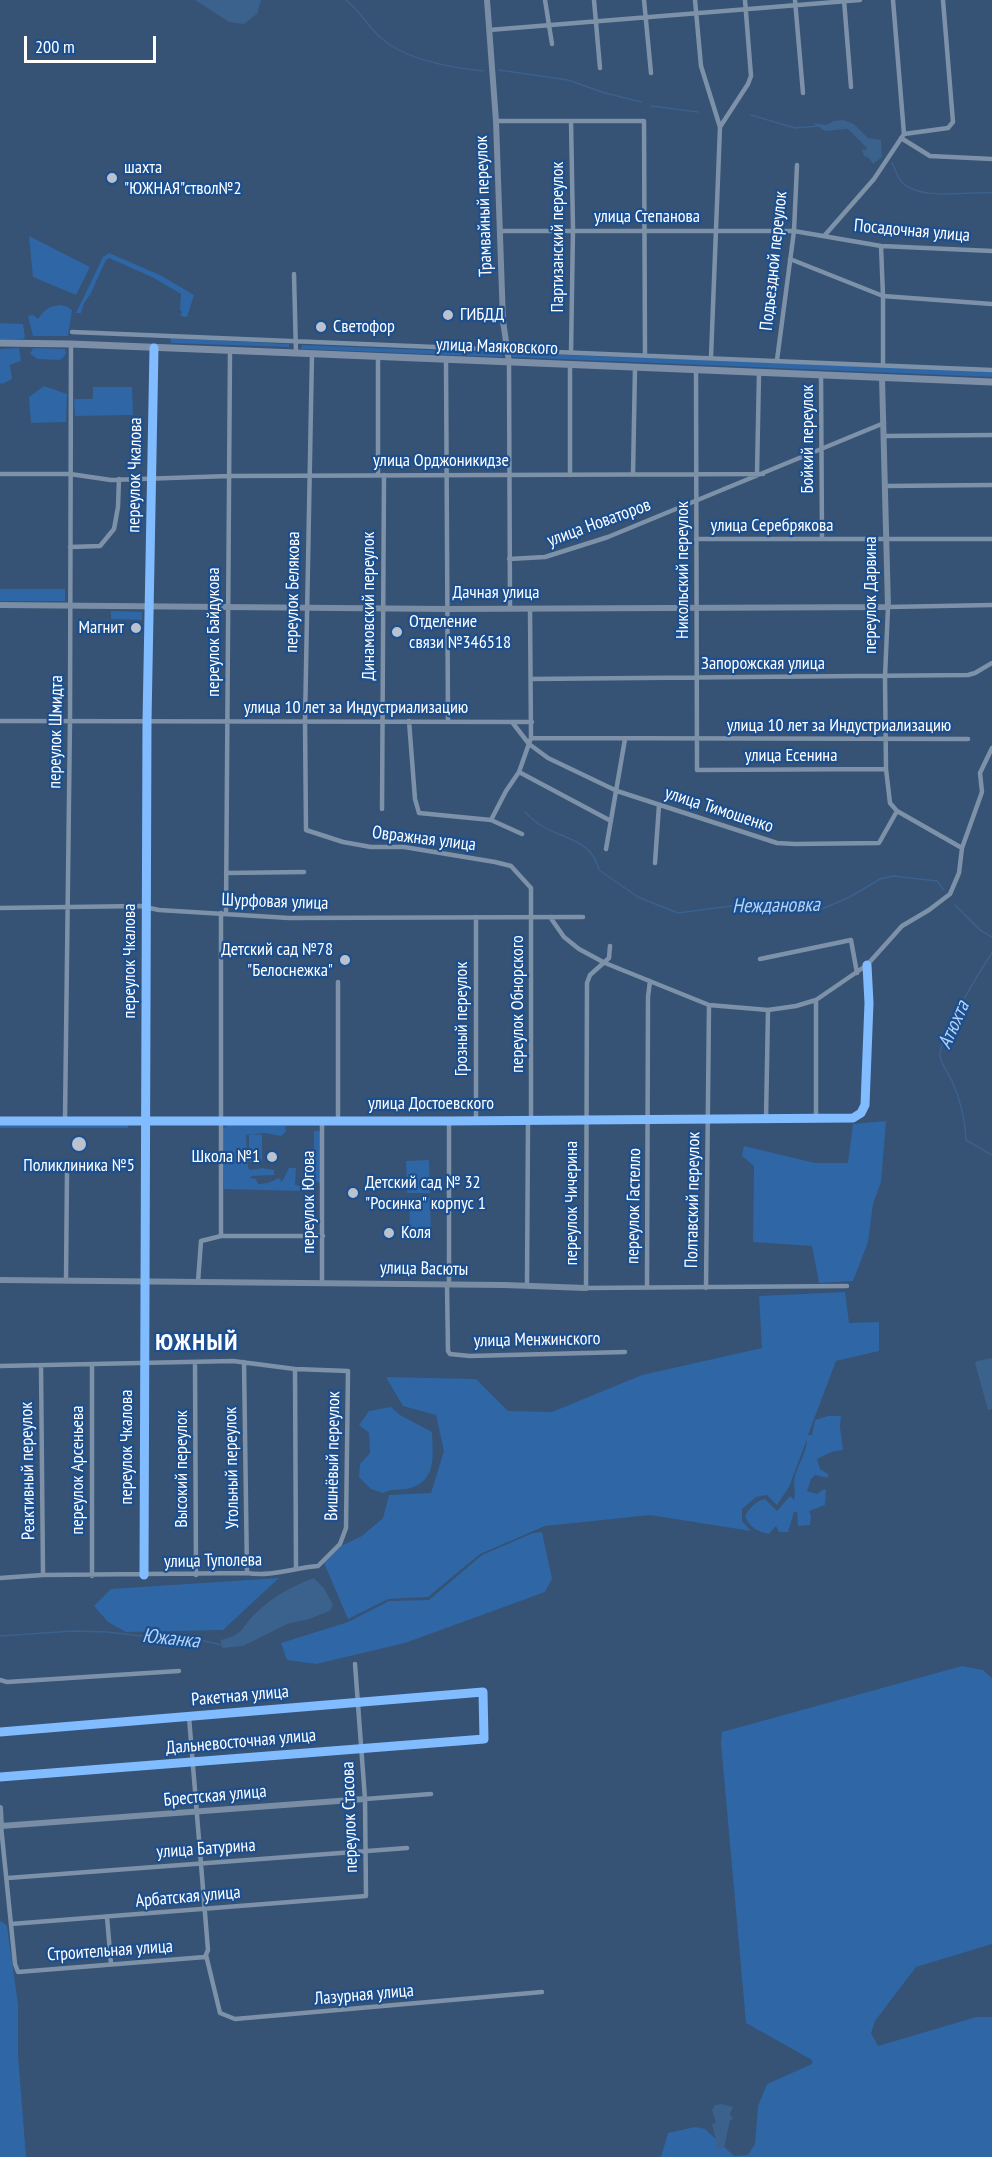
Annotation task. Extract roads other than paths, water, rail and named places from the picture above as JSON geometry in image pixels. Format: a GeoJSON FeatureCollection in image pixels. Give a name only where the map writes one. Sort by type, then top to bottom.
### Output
{"type":"FeatureCollection","features":[{"type":"Feature","properties":{"kind":"main road","name":"улица Маяковского"},"geometry":{"type":"LineString","coordinates":[[0,344],[71,344],[992,382]]}},
{"type":"Feature","properties":{"kind":"street","name":"Трамвайный переулок"},"geometry":{"type":"LineString","coordinates":[[486,0],[496,121],[503,321],[508,362]]}},
{"type":"Feature","properties":{"kind":"street"},"geometry":{"type":"LineString","coordinates":[[545,0],[552,44]]}},
{"type":"Feature","properties":{"kind":"street"},"geometry":{"type":"LineString","coordinates":[[594,0],[600,68]]}},
{"type":"Feature","properties":{"kind":"street"},"geometry":{"type":"LineString","coordinates":[[644,0],[651,73]]}},
{"type":"Feature","properties":{"kind":"street"},"geometry":{"type":"LineString","coordinates":[[695,0],[701,66],[720,128],[711,357]]}},
{"type":"Feature","properties":{"kind":"street"},"geometry":{"type":"LineString","coordinates":[[720,128],[751,76],[745,0]]}},
{"type":"Feature","properties":{"kind":"street"},"geometry":{"type":"LineString","coordinates":[[489,30],[795,3],[860,0]]}},
{"type":"Feature","properties":{"kind":"street"},"geometry":{"type":"LineString","coordinates":[[825,235],[874,179],[902,136],[893,0]]}},
{"type":"Feature","properties":{"kind":"street"},"geometry":{"type":"LineString","coordinates":[[902,136],[948,128],[953,122],[943,0]]}},
{"type":"Feature","properties":{"kind":"street"},"geometry":{"type":"LineString","coordinates":[[844,1],[851,87]]}},
{"type":"Feature","properties":{"kind":"street"},"geometry":{"type":"LineString","coordinates":[[795,3],[803,93]]}},
{"type":"Feature","properties":{"kind":"street"},"geometry":{"type":"LineString","coordinates":[[496,121],[644,121],[645,356]]}},
{"type":"Feature","properties":{"kind":"street","name":"Партизанский переулок"},"geometry":{"type":"LineString","coordinates":[[571,121],[573,230],[571,352]]}},
{"type":"Feature","properties":{"kind":"street"},"geometry":{"type":"LineString","coordinates":[[902,136],[930,156],[992,159]]}},
{"type":"Feature","properties":{"kind":"street","name":"Подъездной переулок"},"geometry":{"type":"LineString","coordinates":[[777,360],[794,231],[797,165]]}},
{"type":"Feature","properties":{"kind":"street","name":"улица Степанова"},"geometry":{"type":"LineString","coordinates":[[501,231],[645,229],[794,231]]}},
{"type":"Feature","properties":{"kind":"street","name":"Посадочная улица"},"geometry":{"type":"LineString","coordinates":[[794,231],[881,246],[992,251]]}},
{"type":"Feature","properties":{"kind":"street"},"geometry":{"type":"LineString","coordinates":[[881,246],[883,364]]}},
{"type":"Feature","properties":{"kind":"street"},"geometry":{"type":"LineString","coordinates":[[790,259],[883,296],[992,304]]}},
{"type":"Feature","properties":{"kind":"street"},"geometry":{"type":"LineString","coordinates":[[294,274],[296,353]]}},
{"type":"Feature","properties":{"kind":"street","name":"улица Маяковского"},"geometry":{"type":"LineString","coordinates":[[72,332],[992,370]]}},
{"type":"Feature","properties":{"kind":"street","name":"переулок Шмидта"},"geometry":{"type":"LineString","coordinates":[[65,1119],[70,720],[71,344]]}},
{"type":"Feature","properties":{"kind":"street","name":"переулок Чкалова"},"geometry":{"type":"LineString","coordinates":[[144,1575],[147,721],[153,348]]}},
{"type":"Feature","properties":{"kind":"street","name":"переулок Байдукова"},"geometry":{"type":"LineString","coordinates":[[221,1236],[230,351]]}},
{"type":"Feature","properties":{"kind":"street","name":"переулок Белякова"},"geometry":{"type":"LineString","coordinates":[[306,830],[306,607],[312,354]]}},
{"type":"Feature","properties":{"kind":"street","name":"Динамовский переулок"},"geometry":{"type":"LineString","coordinates":[[378,356],[381,475],[382,809]]}},
{"type":"Feature","properties":{"kind":"street"},"geometry":{"type":"LineString","coordinates":[[446,360],[448,722]]}},
{"type":"Feature","properties":{"kind":"street"},"geometry":{"type":"LineString","coordinates":[[508,362],[510,608]]}},
{"type":"Feature","properties":{"kind":"street"},"geometry":{"type":"LineString","coordinates":[[570,365],[570,475]]}},
{"type":"Feature","properties":{"kind":"street"},"geometry":{"type":"LineString","coordinates":[[633,474],[635,368]]}},
{"type":"Feature","properties":{"kind":"street","name":"Никольский переулок"},"geometry":{"type":"LineString","coordinates":[[696,371],[697,770]]}},
{"type":"Feature","properties":{"kind":"street"},"geometry":{"type":"LineString","coordinates":[[759,373],[760,474]]}},
{"type":"Feature","properties":{"kind":"street","name":"Бойкий переулок"},"geometry":{"type":"LineString","coordinates":[[821,374],[822,539]]}},
{"type":"Feature","properties":{"kind":"street","name":"переулок Дарвина"},"geometry":{"type":"LineString","coordinates":[[882,377],[888,607],[885,769],[890,803],[897,811]]}},
{"type":"Feature","properties":{"kind":"street","name":"улица Орджоникидзе"},"geometry":{"type":"LineString","coordinates":[[696,501],[884,423]]}},
{"type":"Feature","properties":{"kind":"street"},"geometry":{"type":"LineString","coordinates":[[884,436],[992,435]]}},
{"type":"Feature","properties":{"kind":"street","name":"улица Орджоникидзе"},"geometry":{"type":"LineString","coordinates":[[0,474],[70,474],[119,479],[308,475],[760,474]]}},
{"type":"Feature","properties":{"kind":"street"},"geometry":{"type":"LineString","coordinates":[[70,547],[100,546],[114,529],[119,479]]}},
{"type":"Feature","properties":{"kind":"street"},"geometry":{"type":"LineString","coordinates":[[885,486],[992,484]]}},
{"type":"Feature","properties":{"kind":"street","name":"улица Новаторов"},"geometry":{"type":"LineString","coordinates":[[509,559],[545,557],[608,537],[696,501]]}},
{"type":"Feature","properties":{"kind":"street","name":"улица Серебрякова"},"geometry":{"type":"LineString","coordinates":[[696,539],[992,539]]}},
{"type":"Feature","properties":{"kind":"street","name":"Дачная улица"},"geometry":{"type":"LineString","coordinates":[[0,605],[447,609],[992,605]]}},
{"type":"Feature","properties":{"kind":"street"},"geometry":{"type":"LineString","coordinates":[[491,820],[519,772],[530,741],[532,722],[530,608]]}},
{"type":"Feature","properties":{"kind":"street","name":"Запорожская улица"},"geometry":{"type":"LineString","coordinates":[[531,679],[968,675],[992,663]]}},
{"type":"Feature","properties":{"kind":"street","name":"улица 10 лет за Индустриализацию"},"geometry":{"type":"LineString","coordinates":[[0,721],[532,722]]}},
{"type":"Feature","properties":{"kind":"street"},"geometry":{"type":"LineString","coordinates":[[409,721],[415,799],[419,813],[491,820],[522,834]]}},
{"type":"Feature","properties":{"kind":"street","name":"улица Тимошенко"},"geometry":{"type":"LineString","coordinates":[[512,722],[548,758],[617,791],[785,844],[879,843],[897,811]]}},
{"type":"Feature","properties":{"kind":"street"},"geometry":{"type":"LineString","coordinates":[[606,849],[625,739]]}},
{"type":"Feature","properties":{"kind":"street","name":"улица 10 лет за Индустриализацию"},"geometry":{"type":"LineString","coordinates":[[530,741],[968,740]]}},
{"type":"Feature","properties":{"kind":"street"},"geometry":{"type":"LineString","coordinates":[[550,917],[564,937],[579,949],[605,963],[709,1005],[768,1010],[816,1000],[867,965],[902,926],[950,894],[958,873],[962,848],[982,792],[980,773],[992,748]]}},
{"type":"Feature","properties":{"kind":"street","name":"улица Есенина"},"geometry":{"type":"LineString","coordinates":[[697,770],[885,769]]}},
{"type":"Feature","properties":{"kind":"street"},"geometry":{"type":"LineString","coordinates":[[519,772],[611,821]]}},
{"type":"Feature","properties":{"kind":"street"},"geometry":{"type":"LineString","coordinates":[[655,863],[659,805]]}},
{"type":"Feature","properties":{"kind":"street"},"geometry":{"type":"LineString","coordinates":[[897,811],[962,848]]}},
{"type":"Feature","properties":{"kind":"street","name":"Овражная улица"},"geometry":{"type":"LineString","coordinates":[[306,830],[343,842],[371,847],[404,847],[511,866],[531,888]]}},
{"type":"Feature","properties":{"kind":"street"},"geometry":{"type":"LineString","coordinates":[[226,873],[304,872]]}},
{"type":"Feature","properties":{"kind":"street","name":"переулок Обнорского"},"geometry":{"type":"LineString","coordinates":[[526,1286],[531,888]]}},
{"type":"Feature","properties":{"kind":"street","name":"Шурфовая улица"},"geometry":{"type":"LineString","coordinates":[[0,908],[140,906],[289,918],[584,916]]}},
{"type":"Feature","properties":{"kind":"street","name":"Грозный переулок"},"geometry":{"type":"LineString","coordinates":[[476,917],[476,1121]]}},
{"type":"Feature","properties":{"kind":"street"},"geometry":{"type":"LineString","coordinates":[[760,959],[850,940],[857,973]]}},
{"type":"Feature","properties":{"kind":"street","name":"переулок Чичерина"},"geometry":{"type":"LineString","coordinates":[[586,1288],[587,983],[590,975],[609,958],[610,946]]}},
{"type":"Feature","properties":{"kind":"street","name":"улица Достоевского"},"geometry":{"type":"LineString","coordinates":[[0,1121],[853,1118],[861,1113],[865,1105],[869,1003],[867,965]]}},
{"type":"Feature","properties":{"kind":"street","name":"переулок Гастелло"},"geometry":{"type":"LineString","coordinates":[[646,1288],[650,981]]}},
{"type":"Feature","properties":{"kind":"street"},"geometry":{"type":"LineString","coordinates":[[338,1121],[339,982]]}},
{"type":"Feature","properties":{"kind":"street"},"geometry":{"type":"LineString","coordinates":[[816,1000],[816,1119]]}},
{"type":"Feature","properties":{"kind":"street","name":"Полтавский переулок"},"geometry":{"type":"LineString","coordinates":[[706,1288],[709,1005]]}},
{"type":"Feature","properties":{"kind":"street"},"geometry":{"type":"LineString","coordinates":[[766,1119],[768,1010]]}},
{"type":"Feature","properties":{"kind":"street","name":"переулок Югова"},"geometry":{"type":"LineString","coordinates":[[322,1121],[322,1284]]}},
{"type":"Feature","properties":{"kind":"street"},"geometry":{"type":"LineString","coordinates":[[448,1285],[449,1121]]}},
{"type":"Feature","properties":{"kind":"street"},"geometry":{"type":"LineString","coordinates":[[66,1281],[68,1172]]}},
{"type":"Feature","properties":{"kind":"street"},"geometry":{"type":"LineString","coordinates":[[198,1282],[201,1241],[221,1236],[322,1236]]}},
{"type":"Feature","properties":{"kind":"street","name":"улица Васюты"},"geometry":{"type":"LineString","coordinates":[[0,1280],[586,1288],[847,1286]]}},
{"type":"Feature","properties":{"kind":"street","name":"улица Менжинского"},"geometry":{"type":"LineString","coordinates":[[448,1285],[447,1351],[450,1354],[470,1356],[625,1352]]}},
{"type":"Feature","properties":{"kind":"street"},"geometry":{"type":"LineString","coordinates":[[0,1366],[244,1362],[295,1369],[296,1568]]}},
{"type":"Feature","properties":{"kind":"street","name":"Угольный переулок"},"geometry":{"type":"LineString","coordinates":[[244,1362],[247,1573]]}},
{"type":"Feature","properties":{"kind":"street","name":"Высокий переулок"},"geometry":{"type":"LineString","coordinates":[[195,1363],[196,1575]]}},
{"type":"Feature","properties":{"kind":"street","name":"переулок Арсеньева"},"geometry":{"type":"LineString","coordinates":[[92,1365],[92,1576]]}},
{"type":"Feature","properties":{"kind":"street","name":"Реактивный переулок"},"geometry":{"type":"LineString","coordinates":[[41,1366],[43,1575]]}},
{"type":"Feature","properties":{"kind":"street","name":"Вишнёвый переулок"},"geometry":{"type":"LineString","coordinates":[[295,1369],[348,1371],[346,1528],[340,1544],[318,1566]]}},
{"type":"Feature","properties":{"kind":"street","name":"улица Туполева"},"geometry":{"type":"LineString","coordinates":[[0,1578],[43,1575],[247,1573],[258,1575],[318,1566]]}},
{"type":"Feature","properties":{"kind":"street","name":"переулок Стасова"},"geometry":{"type":"LineString","coordinates":[[355,1664],[365,1799],[366,1896]]}},
{"type":"Feature","properties":{"kind":"street"},"geometry":{"type":"LineString","coordinates":[[0,1680],[7,1682],[179,1671]]}},
{"type":"Feature","properties":{"kind":"street","name":"Ракетная улица"},"geometry":{"type":"LineString","coordinates":[[0,1732],[483,1692],[484,1739]]}},
{"type":"Feature","properties":{"kind":"street"},"geometry":{"type":"LineString","coordinates":[[189,1717],[208,1950],[206,1955]]}},
{"type":"Feature","properties":{"kind":"street","name":"Дальневосточная улица"},"geometry":{"type":"LineString","coordinates":[[0,1778],[484,1739]]}},
{"type":"Feature","properties":{"kind":"street","name":"Брестская улица"},"geometry":{"type":"LineString","coordinates":[[1,1827],[431,1794]]}},
{"type":"Feature","properties":{"kind":"street"},"geometry":{"type":"LineString","coordinates":[[0,1808],[11,1924]]}},
{"type":"Feature","properties":{"kind":"street","name":"улица Батурина"},"geometry":{"type":"LineString","coordinates":[[8,1878],[407,1848]]}},
{"type":"Feature","properties":{"kind":"street","name":"Арбатская улица"},"geometry":{"type":"LineString","coordinates":[[11,1924],[366,1896]]}},
{"type":"Feature","properties":{"kind":"street"},"geometry":{"type":"LineString","coordinates":[[107,1917],[111,1964]]}},
{"type":"Feature","properties":{"kind":"street","name":"Строительная улица"},"geometry":{"type":"LineString","coordinates":[[11,1924],[15,1964],[18,1971],[206,1955]]}},
{"type":"Feature","properties":{"kind":"street","name":"Лазурная улица"},"geometry":{"type":"LineString","coordinates":[[206,1955],[219,2013],[236,2019],[542,1992]]}},
{"type":"Feature","properties":{"kind":"waterway"},"geometry":{"type":"LineString","coordinates":[[346,0],[391,46],[430,62],[484,71]]}},
{"type":"Feature","properties":{"kind":"waterway"},"geometry":{"type":"LineString","coordinates":[[499,70],[568,80],[641,102]]}},
{"type":"Feature","properties":{"kind":"waterway"},"geometry":{"type":"LineString","coordinates":[[651,106],[698,112]]}},
{"type":"Feature","properties":{"kind":"waterway"},"geometry":{"type":"LineString","coordinates":[[751,115],[795,128],[820,126]]}},
{"type":"Feature","properties":{"kind":"waterway"},"geometry":{"type":"LineString","coordinates":[[892,163],[900,180],[908,187],[918,191],[943,194],[992,193]]}},
{"type":"Feature","properties":{"kind":"waterway","name":"Неждановка"},"geometry":{"type":"LineString","coordinates":[[525,812],[540,825],[583,846],[590,852],[599,870],[638,897],[678,913],[754,903],[794,910],[822,909],[850,897],[880,879],[893,876],[937,881],[944,890]]}},
{"type":"Feature","properties":{"kind":"waterway","name":"Неждановка"},"geometry":{"type":"LineString","coordinates":[[955,905],[980,930],[992,937]]}},
{"type":"Feature","properties":{"kind":"waterway","name":"Атюхта"},"geometry":{"type":"LineString","coordinates":[[992,953],[953,1021],[941,1048],[940,1056],[960,1103],[966,1140],[992,1155]]}},
{"type":"Feature","properties":{"kind":"waterway","name":"Южанка"},"geometry":{"type":"LineString","coordinates":[[0,1636],[73,1631],[107,1632],[151,1637],[191,1638],[222,1645]]}},
{"type":"Feature","properties":{"kind":"place","name":"шахта \"ЮЖНАЯ\"ствол№2"},"geometry":{"type":"Point","coordinates":[112,178]}},
{"type":"Feature","properties":{"kind":"place","name":"ГИБДД"},"geometry":{"type":"Point","coordinates":[448,315]}},
{"type":"Feature","properties":{"kind":"place","name":"Светофор"},"geometry":{"type":"Point","coordinates":[321,327]}},
{"type":"Feature","properties":{"kind":"place","name":"Магнит"},"geometry":{"type":"Point","coordinates":[136,628]}},
{"type":"Feature","properties":{"kind":"place","name":"Отделение связи №346518"},"geometry":{"type":"Point","coordinates":[397,632]}},
{"type":"Feature","properties":{"kind":"place","name":"Детский сад №78 \"Белоснежка\""},"geometry":{"type":"Point","coordinates":[345,960]}},
{"type":"Feature","properties":{"kind":"place","name":"Поликлиника №5"},"geometry":{"type":"Point","coordinates":[79,1144]}},
{"type":"Feature","properties":{"kind":"place","name":"Школа №1"},"geometry":{"type":"Point","coordinates":[272,1157]}},
{"type":"Feature","properties":{"kind":"place","name":"Детский сад № 32 \"Росинка\" корпус 1"},"geometry":{"type":"Point","coordinates":[353,1193]}},
{"type":"Feature","properties":{"kind":"place","name":"Коля"},"geometry":{"type":"Point","coordinates":[389,1233]}},
{"type":"Feature","properties":{"kind":"district","name":"ЮЖНЫЙ"},"geometry":{"type":"Point","coordinates":[197,1343]}}]}
